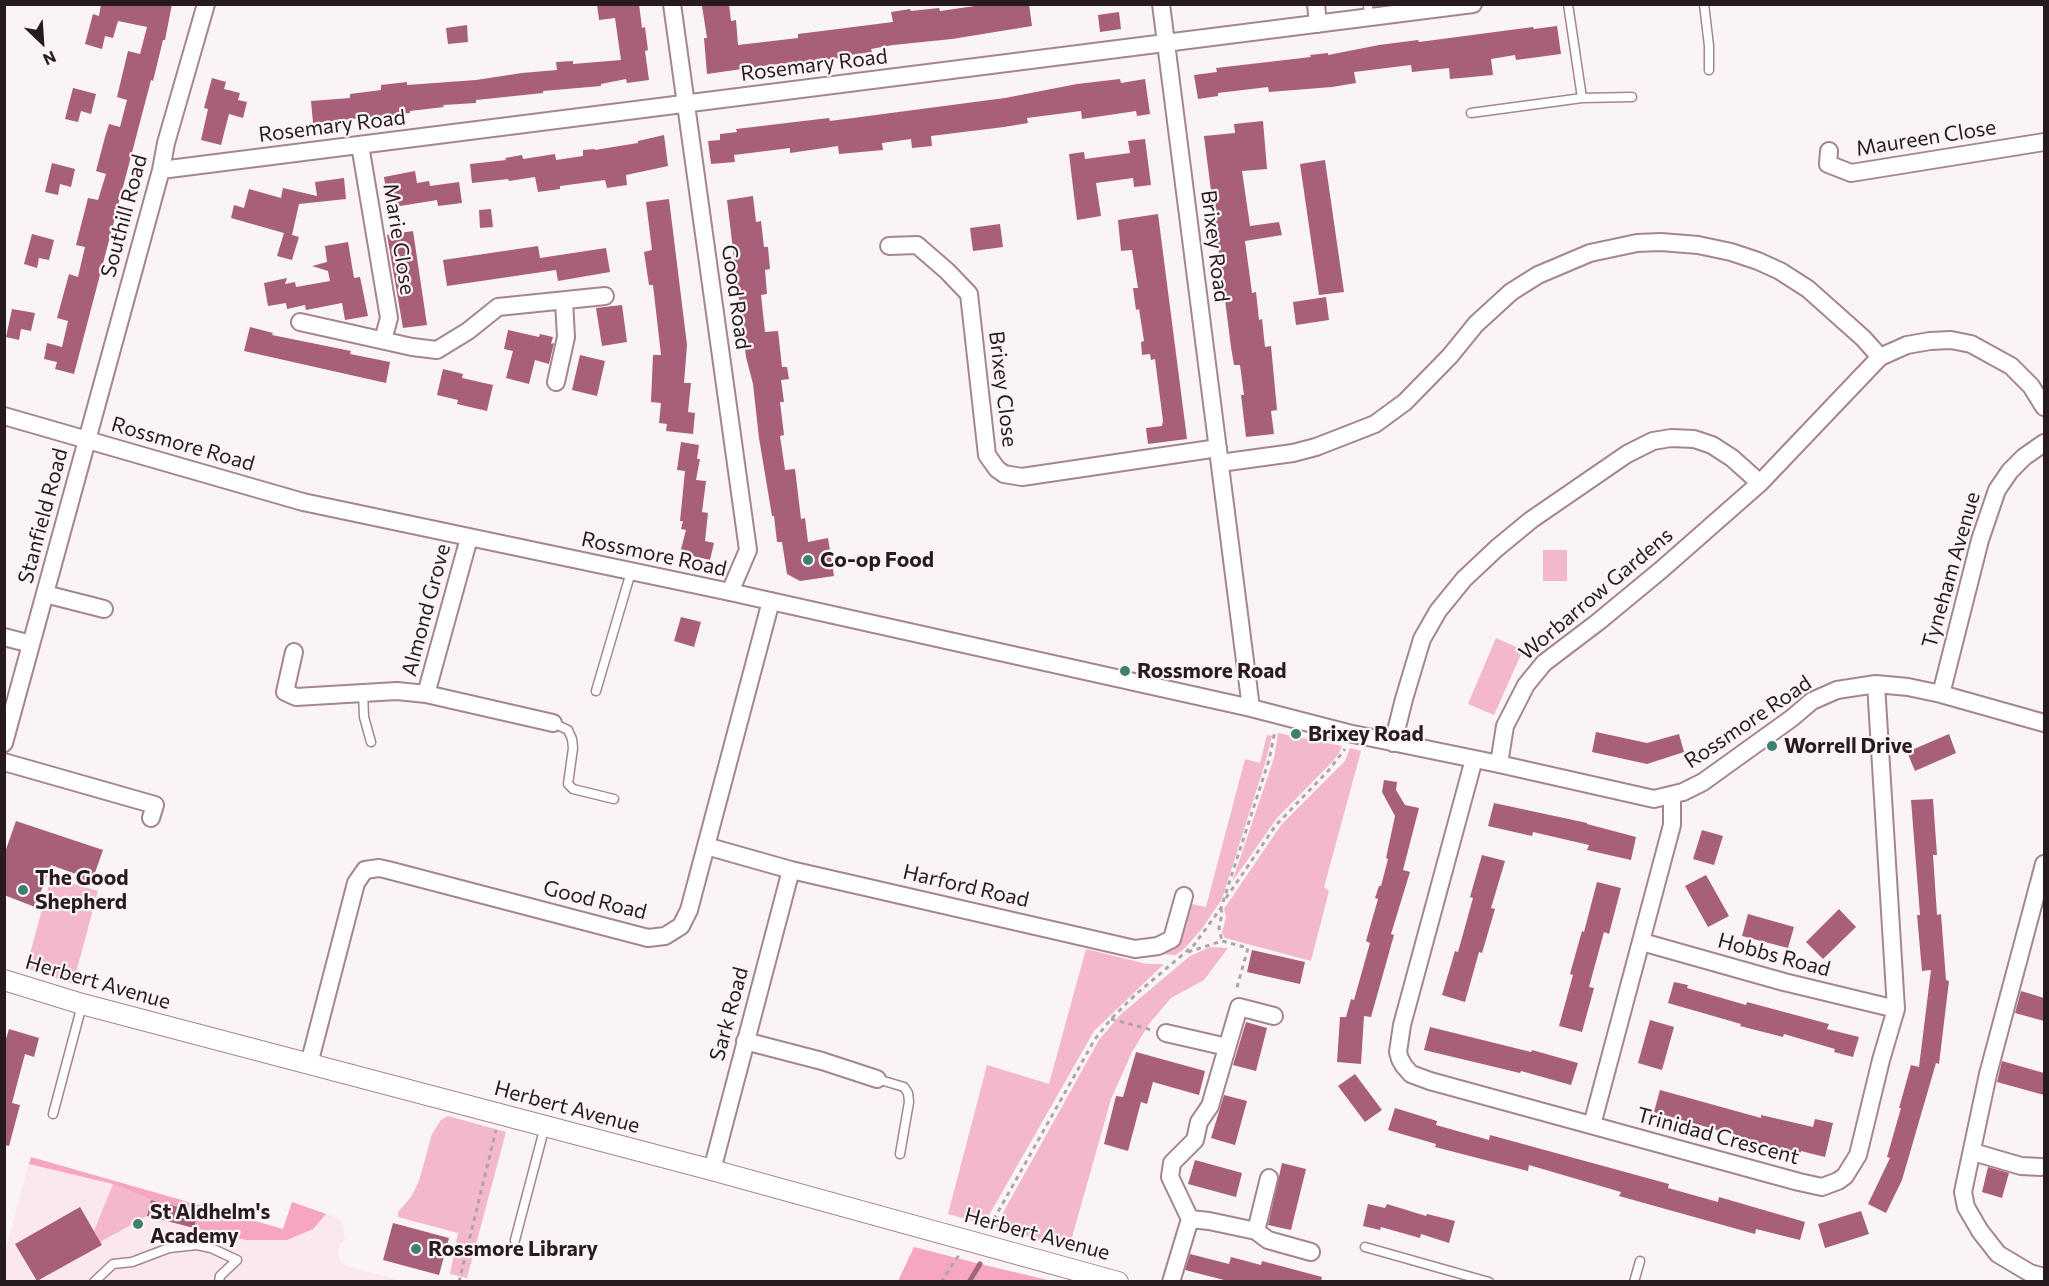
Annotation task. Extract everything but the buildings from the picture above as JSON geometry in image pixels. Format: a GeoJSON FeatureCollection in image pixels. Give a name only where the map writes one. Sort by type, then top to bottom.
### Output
{"type":"FeatureCollection","features":[{"type":"Feature","properties":{"kind":"street","name":"Southill Road"},"geometry":{"type":"LineString","coordinates":[[86,439],[206,4]]}},
{"type":"Feature","properties":{"kind":"street","name":"Good Road"},"geometry":{"type":"LineString","coordinates":[[672,4],[748,550],[730,592]]}},
{"type":"Feature","properties":{"kind":"street","name":"Brixey Road"},"geometry":{"type":"LineString","coordinates":[[1161,4],[1251,708]]}},
{"type":"Feature","properties":{"kind":"street"},"geometry":{"type":"LineString","coordinates":[[1316,4],[1318,24]]}},
{"type":"Feature","properties":{"kind":"street","name":"Rosemary Road"},"geometry":{"type":"LineString","coordinates":[[161,170],[1318,24],[1369,11],[1473,4]]}},
{"type":"Feature","properties":{"kind":"street","name":"Maureen Close"},"geometry":{"type":"LineString","coordinates":[[1829,151],[1828,164],[1851,173],[2044,142]]}},
{"type":"Feature","properties":{"kind":"street","name":"Marie Close"},"geometry":{"type":"LineString","coordinates":[[360,145],[389,318],[383,340]]}},
{"type":"Feature","properties":{"kind":"street","name":"Brixey Close"},"geometry":{"type":"LineString","coordinates":[[889,246],[917,245],[969,294],[987,455],[996,470],[1022,477],[1219,456],[1293,453],[1316,447],[1375,424],[1405,402],[1450,356],[1476,324],[1511,292],[1538,275],[1590,253],[1636,243],[1661,242],[1698,245],[1731,252],[1780,271],[1808,289],[1863,338],[1880,357]]}},
{"type":"Feature","properties":{"kind":"street"},"geometry":{"type":"LineString","coordinates":[[300,322],[437,350],[468,331],[498,307],[605,296]]}},
{"type":"Feature","properties":{"kind":"street"},"geometry":{"type":"LineString","coordinates":[[556,382],[566,337],[564,301]]}},
{"type":"Feature","properties":{"kind":"street"},"geometry":{"type":"LineString","coordinates":[[1880,357],[1907,345],[1930,341],[1951,340],[1971,344],[2011,366],[2031,386],[2044,407]]}},
{"type":"Feature","properties":{"kind":"street","name":"Worbarrow Gardens"},"geometry":{"type":"LineString","coordinates":[[1498,764],[1505,726],[1512,710],[1526,686],[1544,663],[1661,570],[1760,483],[1880,357]]}},
{"type":"Feature","properties":{"kind":"street","name":"Rossmore Road"},"geometry":{"type":"LineString","coordinates":[[4,416],[303,502],[730,592],[1251,708],[1393,743],[1654,799],[1672,796],[1703,782],[1812,701],[1837,690],[1876,684],[1899,685],[1941,694],[2044,723]]}},
{"type":"Feature","properties":{"kind":"street"},"geometry":{"type":"LineString","coordinates":[[1393,743],[1422,639],[1438,610],[1464,579],[1531,520],[1627,454],[1653,441],[1671,438],[1694,439],[1712,445],[1732,458],[1760,483]]}},
{"type":"Feature","properties":{"kind":"street","name":"Stanfield Road"},"geometry":{"type":"LineString","coordinates":[[4,742],[86,439]]}},
{"type":"Feature","properties":{"kind":"street","name":"Tyneham Avenue"},"geometry":{"type":"LineString","coordinates":[[1941,694],[1980,540],[1997,490],[2010,471],[2044,443]]}},
{"type":"Feature","properties":{"kind":"street","name":"Almond Grove"},"geometry":{"type":"LineString","coordinates":[[426,694],[469,538]]}},
{"type":"Feature","properties":{"kind":"street"},"geometry":{"type":"LineString","coordinates":[[45,594],[104,609]]}},
{"type":"Feature","properties":{"kind":"street","name":"Good Road"},"geometry":{"type":"LineString","coordinates":[[309,1064],[356,883],[365,870],[380,868],[640,936],[657,937],[675,931],[685,920],[771,602]]}},
{"type":"Feature","properties":{"kind":"street"},"geometry":{"type":"LineString","coordinates":[[4,637],[31,644]]}},
{"type":"Feature","properties":{"kind":"street","name":"Almond Grove"},"geometry":{"type":"LineString","coordinates":[[294,652],[285,692],[296,698],[397,691],[426,694],[553,723]]}},
{"type":"Feature","properties":{"kind":"street","name":"Trinidad Crescent"},"geometry":{"type":"LineString","coordinates":[[1474,759],[1398,1042],[1400,1059],[1412,1074],[1430,1081],[1822,1187],[1845,1176],[1858,1155],[1896,1009],[1876,684]]}},
{"type":"Feature","properties":{"kind":"street"},"geometry":{"type":"LineString","coordinates":[[4,762],[155,805],[151,818]]}},
{"type":"Feature","properties":{"kind":"street"},"geometry":{"type":"LineString","coordinates":[[1592,1125],[1672,825],[1672,796]]}},
{"type":"Feature","properties":{"kind":"street","name":"Harford Road"},"geometry":{"type":"LineString","coordinates":[[706,846],[791,870],[1135,949],[1158,946],[1172,939],[1184,896]]}},
{"type":"Feature","properties":{"kind":"street"},"geometry":{"type":"LineString","coordinates":[[2044,864],[2040,901],[1988,1074],[1963,1192],[1966,1207],[1980,1232],[1998,1254],[2030,1274],[2044,1277]]}},
{"type":"Feature","properties":{"kind":"street","name":"Sark Road"},"geometry":{"type":"LineString","coordinates":[[712,1170],[791,870]]}},
{"type":"Feature","properties":{"kind":"street","name":"Hobbs Road"},"geometry":{"type":"LineString","coordinates":[[1642,942],[1784,982],[1896,1009]]}},
{"type":"Feature","properties":{"kind":"street","name":"Herbert Avenue"},"geometry":{"type":"LineString","coordinates":[[4,980],[82,1004],[712,1170],[986,1246],[1083,1277],[1118,1281]]}},
{"type":"Feature","properties":{"kind":"street"},"geometry":{"type":"LineString","coordinates":[[1171,1281],[1190,1219],[1170,1177],[1172,1163],[1195,1140],[1199,1122],[1210,1106],[1239,1007],[1274,1016]]}},
{"type":"Feature","properties":{"kind":"street"},"geometry":{"type":"LineString","coordinates":[[1166,1033],[1227,1047]]}},
{"type":"Feature","properties":{"kind":"street"},"geometry":{"type":"LineString","coordinates":[[745,1041],[822,1061],[877,1079]]}},
{"type":"Feature","properties":{"kind":"street"},"geometry":{"type":"LineString","coordinates":[[1973,1152],[2021,1166],[2041,1167]]}},
{"type":"Feature","properties":{"kind":"street"},"geometry":{"type":"LineString","coordinates":[[1256,1232],[1269,1178]]}},
{"type":"Feature","properties":{"kind":"street"},"geometry":{"type":"LineString","coordinates":[[1190,1219],[1256,1232],[1268,1240],[1311,1252]]}},
{"type":"Feature","properties":{"kind":"lane"},"geometry":{"type":"LineString","coordinates":[[1569,4],[1582,98]]}},
{"type":"Feature","properties":{"kind":"lane"},"geometry":{"type":"LineString","coordinates":[[1704,4],[1709,46],[1709,70]]}},
{"type":"Feature","properties":{"kind":"lane"},"geometry":{"type":"LineString","coordinates":[[1471,113],[1582,98],[1632,97]]}},
{"type":"Feature","properties":{"kind":"lane"},"geometry":{"type":"LineString","coordinates":[[596,691],[631,572]]}},
{"type":"Feature","properties":{"kind":"lane"},"geometry":{"type":"LineString","coordinates":[[363,692],[364,717],[371,742]]}},
{"type":"Feature","properties":{"kind":"lane"},"geometry":{"type":"LineString","coordinates":[[553,723],[568,730],[573,739],[568,784],[573,789],[614,799]]}},
{"type":"Feature","properties":{"kind":"lane"},"geometry":{"type":"LineString","coordinates":[[53,1114],[82,1004]]}},
{"type":"Feature","properties":{"kind":"lane"},"geometry":{"type":"LineString","coordinates":[[877,1079],[904,1087],[908,1093],[909,1102],[900,1154]]}},
{"type":"Feature","properties":{"kind":"lane"},"geometry":{"type":"LineString","coordinates":[[515,1240],[545,1126]]}},
{"type":"Feature","properties":{"kind":"lane"},"geometry":{"type":"LineString","coordinates":[[94,1281],[113,1264],[132,1262],[169,1248],[197,1245],[211,1248],[237,1260],[220,1276],[219,1281]]}},
{"type":"Feature","properties":{"kind":"lane"},"geometry":{"type":"LineString","coordinates":[[1365,1247],[1489,1281]]}},
{"type":"Feature","properties":{"kind":"lane"},"geometry":{"type":"LineString","coordinates":[[1634,1281],[1640,1261]]}},
{"type":"Feature","properties":{"kind":"lane"},"geometry":{"type":"LineString","coordinates":[[1452,1281],[1455,1272]]}},
{"type":"Feature","properties":{"kind":"path"},"geometry":{"type":"LineString","coordinates":[[1224,902],[1269,760],[1275,730]]}},
{"type":"Feature","properties":{"kind":"path"},"geometry":{"type":"LineString","coordinates":[[986,1246],[994,1219],[1095,1038],[1136,995],[1186,952],[1221,908],[1276,825],[1328,771],[1345,749]]}},
{"type":"Feature","properties":{"kind":"path"},"geometry":{"type":"LineString","coordinates":[[1221,908],[1219,928],[1222,942]]}},
{"type":"Feature","properties":{"kind":"path"},"geometry":{"type":"LineString","coordinates":[[1186,952],[1222,942],[1248,948],[1232,1006],[1239,1007]]}},
{"type":"Feature","properties":{"kind":"path"},"geometry":{"type":"LineString","coordinates":[[1111,1019],[1166,1033]]}},
{"type":"Feature","properties":{"kind":"path"},"geometry":{"type":"LineString","coordinates":[[459,1281],[500,1114]]}},
{"type":"Feature","properties":{"kind":"path"},"geometry":{"type":"LineString","coordinates":[[941,1281],[959,1255]]}},
{"type":"Feature","properties":{"kind":"shaded area"},"geometry":{"type":"Polygon","coordinates":[[[1543,550],[1567,550],[1567,581],[1543,581],[1543,550]]]}},
{"type":"Feature","properties":{"kind":"shaded area"},"geometry":{"type":"Polygon","coordinates":[[[1496,638],[1523,650],[1494,715],[1468,704],[1496,638]]]}},
{"type":"Feature","properties":{"kind":"shaded area"},"geometry":{"type":"Polygon","coordinates":[[[1278,733],[1342,746],[1332,762],[1277,818],[1232,882],[1274,758],[1278,733]]]}},
{"type":"Feature","properties":{"kind":"shaded area"},"geometry":{"type":"Polygon","coordinates":[[[1267,735],[1272,736],[1266,760],[1222,899],[1201,930],[1184,949],[1176,955],[1158,954],[1165,951],[1186,903],[1206,907],[1245,759],[1260,763],[1267,735]]]}},
{"type":"Feature","properties":{"kind":"shaded area"},"geometry":{"type":"Polygon","coordinates":[[[1350,748],[1361,751],[1324,887],[1329,891],[1311,961],[1225,938],[1222,933],[1226,917],[1224,909],[1281,825],[1345,761],[1350,748]]]}},
{"type":"Feature","properties":{"kind":"shaded area"},"geometry":{"type":"Polygon","coordinates":[[[51,877],[98,891],[73,984],[26,968],[51,877]]]}},
{"type":"Feature","properties":{"kind":"shaded area"},"geometry":{"type":"Polygon","coordinates":[[[1210,947],[1228,948],[1204,980],[1171,998],[1149,1024],[1132,1052],[1111,1099],[1069,1248],[995,1227],[1099,1040],[1120,1015],[1190,956],[1210,947]]]}},
{"type":"Feature","properties":{"kind":"shaded area"},"geometry":{"type":"Polygon","coordinates":[[[1086,949],[1147,964],[1164,964],[1094,1031],[984,1224],[948,1214],[987,1065],[1049,1084],[1086,949]]]}},
{"type":"Feature","properties":{"kind":"shaded area"},"geometry":{"type":"Polygon","coordinates":[[[448,1116],[506,1132],[467,1278],[450,1274],[458,1233],[398,1217],[398,1212],[411,1197],[419,1181],[432,1134],[441,1120],[448,1116]]]}},
{"type":"Feature","properties":{"kind":"shaded area"},"geometry":{"type":"Polygon","coordinates":[[[31,1157],[283,1229],[292,1202],[326,1214],[313,1229],[287,1240],[246,1240],[194,1228],[198,1212],[151,1200],[113,1184],[29,1164],[31,1157]]]}},
{"type":"Feature","properties":{"kind":"shaded area","name":"St Aldhelm's Academy"},"geometry":{"type":"Polygon","coordinates":[[[29,1162],[283,1229],[292,1202],[341,1219],[345,1239],[340,1244],[338,1254],[341,1262],[346,1266],[404,1281],[5,1282],[5,1252],[29,1162]]]}},
{"type":"Feature","properties":{"kind":"shaded area"},"geometry":{"type":"Polygon","coordinates":[[[113,1184],[151,1200],[147,1216],[100,1242],[94,1231],[113,1184]]]}},
{"type":"Feature","properties":{"kind":"shaded area"},"geometry":{"type":"Polygon","coordinates":[[[914,1247],[980,1264],[1052,1281],[898,1281],[914,1247]]]}},
{"type":"Feature","properties":{"kind":"waterway"},"geometry":{"type":"LineString","coordinates":[[969,1282],[980,1264]]}},
{"type":"Feature","properties":{"kind":"place","name":"Co-op Food"},"geometry":{"type":"Point","coordinates":[808,560]}},
{"type":"Feature","properties":{"kind":"place","name":"Rossmore Road"},"geometry":{"type":"Point","coordinates":[1125,671]}},
{"type":"Feature","properties":{"kind":"place","name":"Brixey Road"},"geometry":{"type":"Point","coordinates":[1296,734]}},
{"type":"Feature","properties":{"kind":"place","name":"Worrell Drive"},"geometry":{"type":"Point","coordinates":[1772,746]}},
{"type":"Feature","properties":{"kind":"place","name":"The Good Shepherd"},"geometry":{"type":"Point","coordinates":[23,890]}},
{"type":"Feature","properties":{"kind":"place","name":"St Aldhelm's Academy"},"geometry":{"type":"Point","coordinates":[138,1224]}},
{"type":"Feature","properties":{"kind":"place","name":"Rossmore Library"},"geometry":{"type":"Point","coordinates":[416,1249]}}]}
